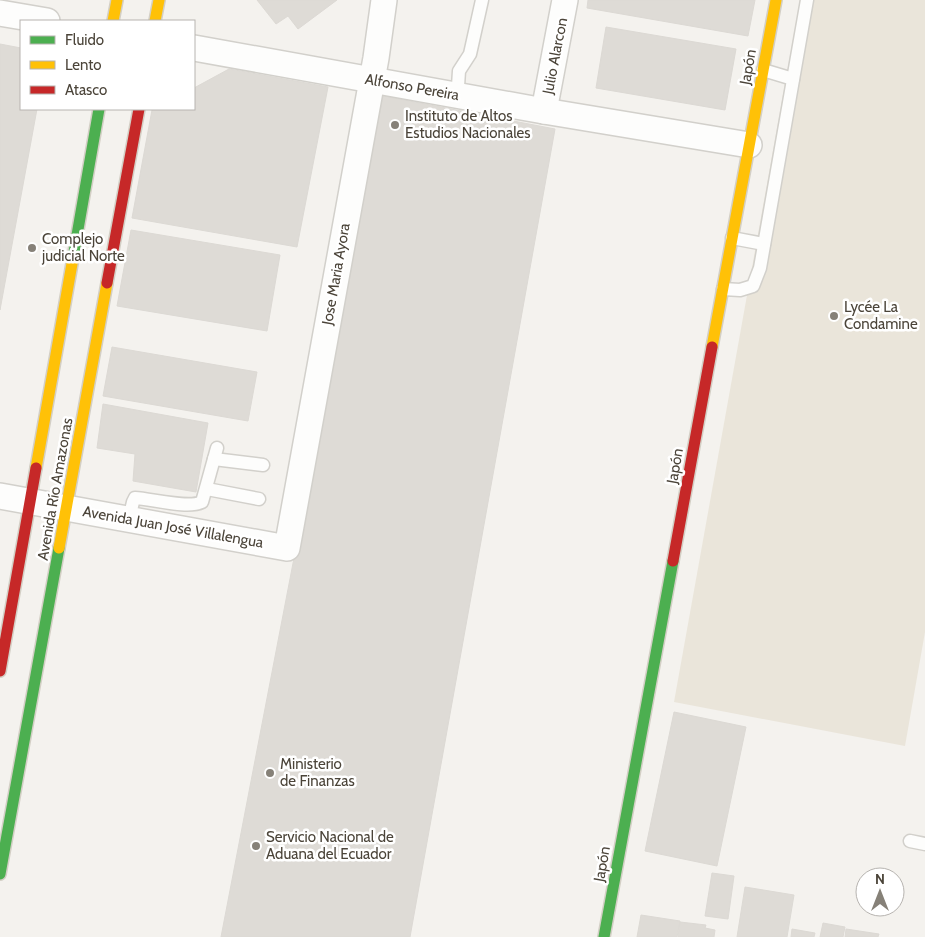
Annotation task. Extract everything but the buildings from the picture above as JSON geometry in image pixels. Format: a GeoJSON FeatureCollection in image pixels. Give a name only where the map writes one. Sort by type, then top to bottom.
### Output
{"type":"FeatureCollection","features":[{"type":"Feature","properties":{"kind":"main road"},"geometry":{"type":"LineString","coordinates":[[113,20],[118,0]]}},
{"type":"Feature","properties":{"kind":"main road"},"geometry":{"type":"LineString","coordinates":[[155,20],[159,0]]}},
{"type":"Feature","properties":{"kind":"main road","name":"Japón"},"geometry":{"type":"LineString","coordinates":[[604,937],[776,0]]}},
{"type":"Feature","properties":{"kind":"main road","name":"Avenida Río Amazonas"},"geometry":{"type":"LineString","coordinates":[[0,671],[99,110]]}},
{"type":"Feature","properties":{"kind":"main road","name":"Avenida Río Amazonas"},"geometry":{"type":"LineString","coordinates":[[0,874],[139,110]]}},
{"type":"Feature","properties":{"kind":"street","name":"Jose Maria Ayora"},"geometry":{"type":"LineString","coordinates":[[286,548],[384,0]]}},
{"type":"Feature","properties":{"kind":"street","name":"Julio Alarcon"},"geometry":{"type":"LineString","coordinates":[[544,111],[565,0]]}},
{"type":"Feature","properties":{"kind":"street"},"geometry":{"type":"LineString","coordinates":[[0,13],[41,20]]}},
{"type":"Feature","properties":{"kind":"street","name":"Alfonso Pereira"},"geometry":{"type":"LineString","coordinates":[[195,48],[544,111],[749,145]]}},
{"type":"Feature","properties":{"kind":"street","name":"Avenida Juan José Villalengua"},"geometry":{"type":"LineString","coordinates":[[0,496],[286,548]]}},
{"type":"Feature","properties":{"kind":"lane"},"geometry":{"type":"LineString","coordinates":[[456,95],[459,70],[470,54],[482,0]]}},
{"type":"Feature","properties":{"kind":"lane"},"geometry":{"type":"LineString","coordinates":[[723,289],[740,290],[753,286],[760,268],[807,0]]}},
{"type":"Feature","properties":{"kind":"lane"},"geometry":{"type":"LineString","coordinates":[[763,70],[793,79]]}},
{"type":"Feature","properties":{"kind":"lane"},"geometry":{"type":"LineString","coordinates":[[732,238],[764,244]]}},
{"type":"Feature","properties":{"kind":"lane"},"geometry":{"type":"LineString","coordinates":[[129,519],[135,498],[184,504],[199,504],[202,502],[216,454],[262,465]]}},
{"type":"Feature","properties":{"kind":"lane"},"geometry":{"type":"LineString","coordinates":[[207,489],[259,498]]}},
{"type":"Feature","properties":{"kind":"lane"},"geometry":{"type":"LineString","coordinates":[[910,841],[925,844]]}},
{"type":"Feature","properties":{"kind":"shaded area","name":"Lycée La Condamine"},"geometry":{"type":"Polygon","coordinates":[[[800,0],[925,0],[925,632],[905,746],[674,702],[800,0]]]}},
{"type":"Feature","properties":{"kind":"traffic: fast"},"geometry":{"type":"LineString","coordinates":[[73,258],[99,110]]}},
{"type":"Feature","properties":{"kind":"traffic: fast"},"geometry":{"type":"LineString","coordinates":[[0,874],[59,548]]}},
{"type":"Feature","properties":{"kind":"traffic: fast"},"geometry":{"type":"LineString","coordinates":[[604,937],[673,561]]}},
{"type":"Feature","properties":{"kind":"traffic: slow"},"geometry":{"type":"LineString","coordinates":[[113,20],[117,0]]}},
{"type":"Feature","properties":{"kind":"traffic: slow"},"geometry":{"type":"LineString","coordinates":[[155,20],[159,0]]}},
{"type":"Feature","properties":{"kind":"traffic: slow"},"geometry":{"type":"LineString","coordinates":[[712,347],[776,0]]}},
{"type":"Feature","properties":{"kind":"traffic: slow"},"geometry":{"type":"LineString","coordinates":[[36,468],[73,258]]}},
{"type":"Feature","properties":{"kind":"traffic: slow"},"geometry":{"type":"LineString","coordinates":[[59,548],[107,283]]}},
{"type":"Feature","properties":{"kind":"traffic: jam"},"geometry":{"type":"LineString","coordinates":[[107,283],[139,110]]}},
{"type":"Feature","properties":{"kind":"traffic: jam"},"geometry":{"type":"LineString","coordinates":[[673,561],[712,347]]}},
{"type":"Feature","properties":{"kind":"traffic: jam"},"geometry":{"type":"LineString","coordinates":[[0,671],[36,468]]}},
{"type":"Feature","properties":{"kind":"place","name":"Instituto de Altos Estudios Nacionales"},"geometry":{"type":"Point","coordinates":[395,125]}},
{"type":"Feature","properties":{"kind":"place","name":"Complejo judicial Norte"},"geometry":{"type":"Point","coordinates":[32,248]}},
{"type":"Feature","properties":{"kind":"place","name":"Lycée La Condamine"},"geometry":{"type":"Point","coordinates":[834,316]}},
{"type":"Feature","properties":{"kind":"place","name":"Ministerio de Finanzas"},"geometry":{"type":"Point","coordinates":[270,773]}},
{"type":"Feature","properties":{"kind":"place","name":"Servicio Nacional de Aduana del Ecuador"},"geometry":{"type":"Point","coordinates":[256,846]}}]}
